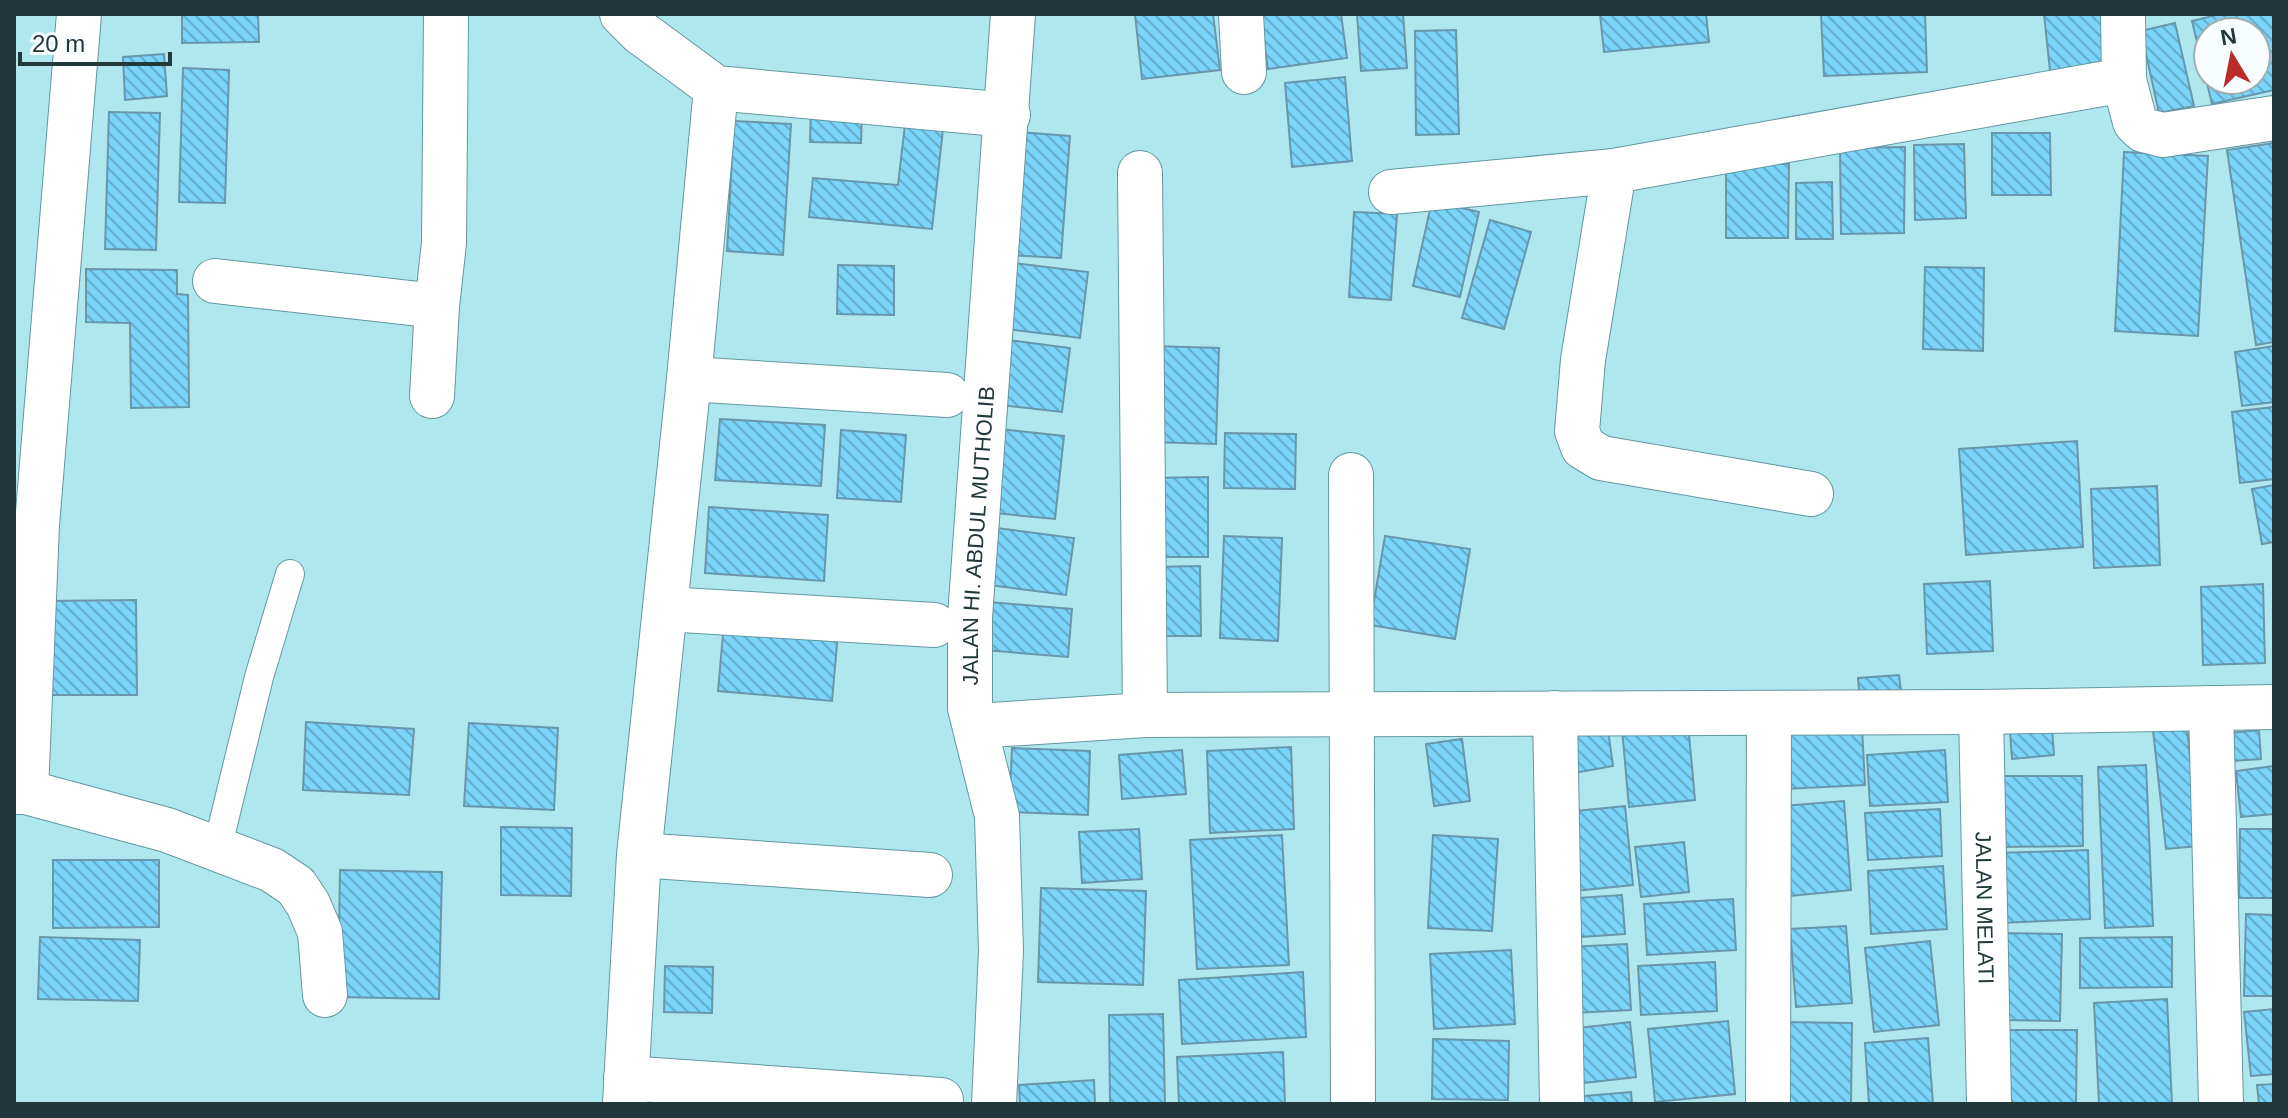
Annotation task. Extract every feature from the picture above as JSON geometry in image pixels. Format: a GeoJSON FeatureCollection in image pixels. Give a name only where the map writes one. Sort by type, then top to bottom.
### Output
{"type":"FeatureCollection","features":[{"type":"Feature","properties":{"kind":"street"},"geometry":{"type":"LineString","coordinates":[[79,14],[37,525],[20,792],[167,830],[272,870],[296,886],[320,932],[325,995]]}},
{"type":"Feature","properties":{"kind":"street"},"geometry":{"type":"LineString","coordinates":[[432,396],[444,243],[446,14]]}},
{"type":"Feature","properties":{"kind":"street"},"geometry":{"type":"LineString","coordinates":[[622,14],[660,48],[716,88],[1008,115]]}},
{"type":"Feature","properties":{"kind":"street","name":"JALAN HI. ABDUL MUTHOLIB"},"geometry":{"type":"LineString","coordinates":[[994,1104],[1001,951],[997,816],[970,708],[970,617],[1013,14]]}},
{"type":"Feature","properties":{"kind":"street"},"geometry":{"type":"LineString","coordinates":[[1241,14],[1244,72]]}},
{"type":"Feature","properties":{"kind":"street"},"geometry":{"type":"LineString","coordinates":[[2123,14],[2124,80],[2135,122],[2143,130],[2163,135],[2274,118]]}},
{"type":"Feature","properties":{"kind":"street"},"geometry":{"type":"LineString","coordinates":[[1391,192],[1614,171],[2124,80]]}},
{"type":"Feature","properties":{"kind":"street"},"geometry":{"type":"LineString","coordinates":[[716,88],[639,855],[626,1091],[941,1100]]}},
{"type":"Feature","properties":{"kind":"street"},"geometry":{"type":"LineString","coordinates":[[1614,171],[1583,360],[1577,431],[1583,447],[1601,458],[1811,494]]}},
{"type":"Feature","properties":{"kind":"street"},"geometry":{"type":"LineString","coordinates":[[1140,173],[1145,715]]}},
{"type":"Feature","properties":{"kind":"street"},"geometry":{"type":"LineString","coordinates":[[215,281],[437,306]]}},
{"type":"Feature","properties":{"kind":"street"},"geometry":{"type":"LineString","coordinates":[[689,379],[947,395]]}},
{"type":"Feature","properties":{"kind":"street"},"geometry":{"type":"LineString","coordinates":[[1351,475],[1353,1104]]}},
{"type":"Feature","properties":{"kind":"street"},"geometry":{"type":"LineString","coordinates":[[665,609],[934,625]]}},
{"type":"Feature","properties":{"kind":"street"},"geometry":{"type":"LineString","coordinates":[[976,726],[1145,715],[1981,712],[2274,707]]}},
{"type":"Feature","properties":{"kind":"street"},"geometry":{"type":"LineString","coordinates":[[2211,708],[2221,1104]]}},
{"type":"Feature","properties":{"kind":"street","name":"JALAN MELATI"},"geometry":{"type":"LineString","coordinates":[[1981,712],[1989,1104]]}},
{"type":"Feature","properties":{"kind":"street"},"geometry":{"type":"LineString","coordinates":[[1555,713],[1562,1104]]}},
{"type":"Feature","properties":{"kind":"street"},"geometry":{"type":"LineString","coordinates":[[1768,1104],[1769,713]]}},
{"type":"Feature","properties":{"kind":"street"},"geometry":{"type":"LineString","coordinates":[[639,855],[930,875]]}},
{"type":"Feature","properties":{"kind":"lane"},"geometry":{"type":"LineString","coordinates":[[217,849],[259,677],[290,574]]}},
{"type":"Feature","properties":{"kind":"building"},"geometry":{"type":"Polygon","coordinates":[[[182,14],[258,14],[259,42],[182,43],[182,14]]]}},
{"type":"Feature","properties":{"kind":"building"},"geometry":{"type":"Polygon","coordinates":[[[1135,14],[1213,14],[1220,70],[1142,79],[1135,14]]]}},
{"type":"Feature","properties":{"kind":"building"},"geometry":{"type":"Polygon","coordinates":[[[1260,14],[1341,14],[1347,58],[1268,69],[1260,14]]]}},
{"type":"Feature","properties":{"kind":"building"},"geometry":{"type":"Polygon","coordinates":[[[1357,14],[1403,14],[1407,68],[1361,71],[1357,14]]]}},
{"type":"Feature","properties":{"kind":"building"},"geometry":{"type":"Polygon","coordinates":[[[1600,14],[1706,14],[1709,42],[1604,52],[1600,14]]]}},
{"type":"Feature","properties":{"kind":"building"},"geometry":{"type":"Polygon","coordinates":[[[1821,14],[1925,14],[1927,72],[1824,76],[1821,14]]]}},
{"type":"Feature","properties":{"kind":"building"},"geometry":{"type":"Polygon","coordinates":[[[2044,14],[2106,14],[2112,64],[2050,71],[2044,14]]]}},
{"type":"Feature","properties":{"kind":"building"},"geometry":{"type":"Polygon","coordinates":[[[2274,14],[2274,90],[2272,16],[2213,16],[2274,14]]]}},
{"type":"Feature","properties":{"kind":"building"},"geometry":{"type":"Polygon","coordinates":[[[2175,23],[2194,106],[2159,113],[2141,31],[2175,23]]]}},
{"type":"Feature","properties":{"kind":"building"},"geometry":{"type":"Polygon","coordinates":[[[1456,30],[1459,134],[1416,135],[1415,31],[1456,30]]]}},
{"type":"Feature","properties":{"kind":"building"},"geometry":{"type":"Polygon","coordinates":[[[164,54],[167,96],[125,100],[123,57],[164,54]]]}},
{"type":"Feature","properties":{"kind":"building"},"geometry":{"type":"Polygon","coordinates":[[[183,68],[229,70],[225,203],[179,202],[183,68]]]}},
{"type":"Feature","properties":{"kind":"building"},"geometry":{"type":"Polygon","coordinates":[[[1345,77],[1352,161],[1292,167],[1285,83],[1345,77]]]}},
{"type":"Feature","properties":{"kind":"building"},"geometry":{"type":"Polygon","coordinates":[[[2210,96],[2247,96],[2212,104],[2210,96]]]}},
{"type":"Feature","properties":{"kind":"building"},"geometry":{"type":"Polygon","coordinates":[[[811,108],[862,109],[861,143],[810,142],[811,108]]]}},
{"type":"Feature","properties":{"kind":"building"},"geometry":{"type":"Polygon","coordinates":[[[109,112],[160,113],[156,250],[105,249],[109,112]]]}},
{"type":"Feature","properties":{"kind":"building"},"geometry":{"type":"Polygon","coordinates":[[[906,116],[944,120],[932,229],[809,217],[813,178],[898,185],[906,116]]]}},
{"type":"Feature","properties":{"kind":"building"},"geometry":{"type":"Polygon","coordinates":[[[734,121],[791,124],[783,255],[727,251],[734,121]]]}},
{"type":"Feature","properties":{"kind":"building"},"geometry":{"type":"Polygon","coordinates":[[[1018,132],[1070,136],[1061,258],[1009,255],[1018,132]]]}},
{"type":"Feature","properties":{"kind":"building"},"geometry":{"type":"Polygon","coordinates":[[[1992,133],[2050,133],[2051,195],[1992,195],[1992,133]]]}},
{"type":"Feature","properties":{"kind":"building"},"geometry":{"type":"Polygon","coordinates":[[[2274,143],[2274,342],[2256,345],[2227,150],[2274,143]]]}},
{"type":"Feature","properties":{"kind":"building"},"geometry":{"type":"Polygon","coordinates":[[[1964,144],[1966,218],[1915,220],[1914,145],[1964,144]]]}},
{"type":"Feature","properties":{"kind":"building"},"geometry":{"type":"Polygon","coordinates":[[[1905,147],[1904,233],[1841,234],[1840,148],[1905,147]]]}},
{"type":"Feature","properties":{"kind":"building"},"geometry":{"type":"Polygon","coordinates":[[[2124,152],[2208,156],[2198,336],[2115,331],[2124,152]]]}},
{"type":"Feature","properties":{"kind":"building"},"geometry":{"type":"Polygon","coordinates":[[[1726,163],[1789,164],[1788,238],[1726,238],[1726,163]]]}},
{"type":"Feature","properties":{"kind":"building"},"geometry":{"type":"Polygon","coordinates":[[[1832,182],[1833,239],[1796,239],[1796,183],[1832,182]]]}},
{"type":"Feature","properties":{"kind":"building"},"geometry":{"type":"Polygon","coordinates":[[[1432,201],[1479,212],[1460,297],[1413,286],[1432,201]]]}},
{"type":"Feature","properties":{"kind":"building"},"geometry":{"type":"Polygon","coordinates":[[[1354,212],[1397,214],[1391,300],[1349,297],[1354,212]]]}},
{"type":"Feature","properties":{"kind":"building"},"geometry":{"type":"Polygon","coordinates":[[[1490,220],[1531,232],[1504,329],[1462,318],[1490,220]]]}},
{"type":"Feature","properties":{"kind":"building"},"geometry":{"type":"Polygon","coordinates":[[[1005,262],[1088,272],[1080,338],[997,328],[1005,262]]]}},
{"type":"Feature","properties":{"kind":"building"},"geometry":{"type":"Polygon","coordinates":[[[838,265],[894,266],[894,315],[837,314],[838,265]]]}},
{"type":"Feature","properties":{"kind":"building"},"geometry":{"type":"Polygon","coordinates":[[[1925,267],[1984,268],[1983,351],[1923,349],[1925,267]]]}},
{"type":"Feature","properties":{"kind":"building"},"geometry":{"type":"Polygon","coordinates":[[[86,269],[177,270],[177,294],[188,295],[189,407],[131,408],[130,323],[86,322],[86,269]]]}},
{"type":"Feature","properties":{"kind":"building"},"geometry":{"type":"Polygon","coordinates":[[[1001,339],[1070,348],[1062,412],[993,404],[1001,339]]]}},
{"type":"Feature","properties":{"kind":"building"},"geometry":{"type":"Polygon","coordinates":[[[1153,346],[1219,348],[1216,444],[1151,442],[1153,346]]]}},
{"type":"Feature","properties":{"kind":"building"},"geometry":{"type":"Polygon","coordinates":[[[2274,346],[2274,402],[2242,406],[2235,352],[2274,346]]]}},
{"type":"Feature","properties":{"kind":"building"},"geometry":{"type":"Polygon","coordinates":[[[2274,407],[2274,479],[2240,483],[2232,412],[2274,407]]]}},
{"type":"Feature","properties":{"kind":"building"},"geometry":{"type":"Polygon","coordinates":[[[720,419],[825,425],[821,486],[715,480],[720,419]]]}},
{"type":"Feature","properties":{"kind":"building"},"geometry":{"type":"Polygon","coordinates":[[[992,428],[1064,436],[1055,519],[984,512],[992,428]]]}},
{"type":"Feature","properties":{"kind":"building"},"geometry":{"type":"Polygon","coordinates":[[[841,430],[906,435],[901,502],[837,498],[841,430]]]}},
{"type":"Feature","properties":{"kind":"building"},"geometry":{"type":"Polygon","coordinates":[[[1225,433],[1296,434],[1295,489],[1224,488],[1225,433]]]}},
{"type":"Feature","properties":{"kind":"building"},"geometry":{"type":"Polygon","coordinates":[[[2077,441],[2083,547],[1966,555],[1959,449],[2077,441]]]}},
{"type":"Feature","properties":{"kind":"building"},"geometry":{"type":"Polygon","coordinates":[[[1208,477],[1208,557],[1149,557],[1148,478],[1208,477]]]}},
{"type":"Feature","properties":{"kind":"building"},"geometry":{"type":"Polygon","coordinates":[[[2274,485],[2274,542],[2262,544],[2252,489],[2274,485]]]}},
{"type":"Feature","properties":{"kind":"building"},"geometry":{"type":"Polygon","coordinates":[[[2157,486],[2160,565],[2094,568],[2091,489],[2157,486]]]}},
{"type":"Feature","properties":{"kind":"building"},"geometry":{"type":"Polygon","coordinates":[[[709,507],[828,515],[824,581],[705,573],[709,507]]]}},
{"type":"Feature","properties":{"kind":"building"},"geometry":{"type":"Polygon","coordinates":[[[981,526],[1074,538],[1066,595],[974,583],[981,526]]]}},
{"type":"Feature","properties":{"kind":"building"},"geometry":{"type":"Polygon","coordinates":[[[1224,536],[1282,538],[1278,641],[1220,638],[1224,536]]]}},
{"type":"Feature","properties":{"kind":"building"},"geometry":{"type":"Polygon","coordinates":[[[1385,536],[1470,549],[1455,639],[1370,625],[1385,536]]]}},
{"type":"Feature","properties":{"kind":"building"},"geometry":{"type":"Polygon","coordinates":[[[1200,566],[1201,636],[1153,636],[1151,567],[1200,566]]]}},
{"type":"Feature","properties":{"kind":"building"},"geometry":{"type":"Polygon","coordinates":[[[1990,581],[1993,651],[1927,654],[1924,584],[1990,581]]]}},
{"type":"Feature","properties":{"kind":"building"},"geometry":{"type":"Polygon","coordinates":[[[2263,584],[2265,663],[2203,665],[2201,587],[2263,584]]]}},
{"type":"Feature","properties":{"kind":"building"},"geometry":{"type":"Polygon","coordinates":[[[136,600],[137,695],[46,695],[46,601],[136,600]]]}},
{"type":"Feature","properties":{"kind":"building"},"geometry":{"type":"Polygon","coordinates":[[[977,601],[1072,609],[1068,657],[972,649],[977,601]]]}},
{"type":"Feature","properties":{"kind":"building"},"geometry":{"type":"Polygon","coordinates":[[[724,623],[838,633],[832,701],[718,691],[724,623]]]}},
{"type":"Feature","properties":{"kind":"building"},"geometry":{"type":"Polygon","coordinates":[[[1899,675],[1902,699],[1860,702],[1858,678],[1899,675]]]}},
{"type":"Feature","properties":{"kind":"building"},"geometry":{"type":"Polygon","coordinates":[[[306,722],[414,729],[409,795],[303,790],[306,722]]]}},
{"type":"Feature","properties":{"kind":"building"},"geometry":{"type":"Polygon","coordinates":[[[469,723],[558,728],[554,810],[464,806],[469,723]]]}},
{"type":"Feature","properties":{"kind":"building"},"geometry":{"type":"Polygon","coordinates":[[[1688,724],[1695,800],[1629,807],[1622,729],[1688,724]]]}},
{"type":"Feature","properties":{"kind":"building"},"geometry":{"type":"Polygon","coordinates":[[[1862,727],[1865,785],[1784,789],[1782,731],[1862,727]]]}},
{"type":"Feature","properties":{"kind":"building"},"geometry":{"type":"Polygon","coordinates":[[[2187,727],[2199,846],[2166,849],[2153,730],[2187,727]]]}},
{"type":"Feature","properties":{"kind":"building"},"geometry":{"type":"Polygon","coordinates":[[[2052,728],[2054,755],[2012,759],[2010,732],[2052,728]]]}},
{"type":"Feature","properties":{"kind":"building"},"geometry":{"type":"Polygon","coordinates":[[[1608,730],[1613,766],[1574,773],[1568,736],[1608,730]]]}},
{"type":"Feature","properties":{"kind":"building"},"geometry":{"type":"Polygon","coordinates":[[[2259,730],[2261,759],[2232,761],[2230,733],[2259,730]]]}},
{"type":"Feature","properties":{"kind":"building"},"geometry":{"type":"Polygon","coordinates":[[[1462,739],[1470,801],[1434,806],[1426,744],[1462,739]]]}},
{"type":"Feature","properties":{"kind":"building"},"geometry":{"type":"Polygon","coordinates":[[[1291,747],[1294,829],[1210,833],[1207,751],[1291,747]]]}},
{"type":"Feature","properties":{"kind":"building"},"geometry":{"type":"Polygon","coordinates":[[[1012,748],[1090,751],[1088,815],[1009,812],[1012,748]]]}},
{"type":"Feature","properties":{"kind":"building"},"geometry":{"type":"Polygon","coordinates":[[[1182,750],[1186,794],[1122,799],[1119,755],[1182,750]]]}},
{"type":"Feature","properties":{"kind":"building"},"geometry":{"type":"Polygon","coordinates":[[[1945,750],[1948,802],[1870,806],[1867,755],[1945,750]]]}},
{"type":"Feature","properties":{"kind":"building"},"geometry":{"type":"Polygon","coordinates":[[[2146,765],[2153,926],[2105,928],[2098,767],[2146,765]]]}},
{"type":"Feature","properties":{"kind":"building"},"geometry":{"type":"Polygon","coordinates":[[[2274,766],[2274,814],[2241,817],[2236,771],[2274,766]]]}},
{"type":"Feature","properties":{"kind":"building"},"geometry":{"type":"Polygon","coordinates":[[[2002,776],[2082,776],[2083,846],[2003,847],[2002,776]]]}},
{"type":"Feature","properties":{"kind":"building"},"geometry":{"type":"Polygon","coordinates":[[[1844,801],[1851,890],[1790,896],[1783,806],[1844,801]]]}},
{"type":"Feature","properties":{"kind":"building"},"geometry":{"type":"Polygon","coordinates":[[[1625,806],[1633,885],[1575,891],[1566,812],[1625,806]]]}},
{"type":"Feature","properties":{"kind":"building"},"geometry":{"type":"Polygon","coordinates":[[[1940,809],[1942,856],[1868,860],[1865,813],[1940,809]]]}},
{"type":"Feature","properties":{"kind":"building"},"geometry":{"type":"Polygon","coordinates":[[[501,827],[572,828],[571,896],[501,895],[501,827]]]}},
{"type":"Feature","properties":{"kind":"building"},"geometry":{"type":"Polygon","coordinates":[[[1139,829],[1142,879],[1082,883],[1079,832],[1139,829]]]}},
{"type":"Feature","properties":{"kind":"building"},"geometry":{"type":"Polygon","coordinates":[[[2240,829],[2274,829],[2274,898],[2239,898],[2240,829]]]}},
{"type":"Feature","properties":{"kind":"building"},"geometry":{"type":"Polygon","coordinates":[[[1282,835],[1289,965],[1197,969],[1190,840],[1282,835]]]}},
{"type":"Feature","properties":{"kind":"building"},"geometry":{"type":"Polygon","coordinates":[[[1433,835],[1498,839],[1492,931],[1428,928],[1433,835]]]}},
{"type":"Feature","properties":{"kind":"building"},"geometry":{"type":"Polygon","coordinates":[[[1684,842],[1689,892],[1641,897],[1635,847],[1684,842]]]}},
{"type":"Feature","properties":{"kind":"building"},"geometry":{"type":"Polygon","coordinates":[[[2088,850],[2090,919],[2001,923],[1999,853],[2088,850]]]}},
{"type":"Feature","properties":{"kind":"building"},"geometry":{"type":"Polygon","coordinates":[[[53,860],[159,860],[159,927],[53,928],[53,860]]]}},
{"type":"Feature","properties":{"kind":"building"},"geometry":{"type":"Polygon","coordinates":[[[1943,866],[1947,929],[1871,934],[1868,871],[1943,866]]]}},
{"type":"Feature","properties":{"kind":"building"},"geometry":{"type":"Polygon","coordinates":[[[340,870],[442,872],[439,999],[338,997],[340,870]]]}},
{"type":"Feature","properties":{"kind":"building"},"geometry":{"type":"Polygon","coordinates":[[[1041,888],[1146,891],[1143,985],[1038,982],[1041,888]]]}},
{"type":"Feature","properties":{"kind":"building"},"geometry":{"type":"Polygon","coordinates":[[[1622,895],[1625,934],[1566,938],[1563,899],[1622,895]]]}},
{"type":"Feature","properties":{"kind":"building"},"geometry":{"type":"Polygon","coordinates":[[[1733,899],[1736,950],[1647,955],[1644,904],[1733,899]]]}},
{"type":"Feature","properties":{"kind":"building"},"geometry":{"type":"Polygon","coordinates":[[[2246,914],[2274,915],[2274,996],[2244,996],[2246,914]]]}},
{"type":"Feature","properties":{"kind":"building"},"geometry":{"type":"Polygon","coordinates":[[[1846,926],[1852,1003],[1796,1007],[1790,929],[1846,926]]]}},
{"type":"Feature","properties":{"kind":"building"},"geometry":{"type":"Polygon","coordinates":[[[2000,933],[2062,934],[2060,1021],[1998,1020],[2000,933]]]}},
{"type":"Feature","properties":{"kind":"building"},"geometry":{"type":"Polygon","coordinates":[[[40,937],[140,940],[138,1001],[38,999],[40,937]]]}},
{"type":"Feature","properties":{"kind":"building"},"geometry":{"type":"Polygon","coordinates":[[[2172,937],[2172,987],[2080,988],[2080,938],[2172,937]]]}},
{"type":"Feature","properties":{"kind":"building"},"geometry":{"type":"Polygon","coordinates":[[[1930,941],[1939,1025],[1874,1032],[1865,948],[1930,941]]]}},
{"type":"Feature","properties":{"kind":"building"},"geometry":{"type":"Polygon","coordinates":[[[1627,944],[1631,1010],[1573,1013],[1569,947],[1627,944]]]}},
{"type":"Feature","properties":{"kind":"building"},"geometry":{"type":"Polygon","coordinates":[[[1511,950],[1515,1024],[1434,1029],[1430,954],[1511,950]]]}},
{"type":"Feature","properties":{"kind":"building"},"geometry":{"type":"Polygon","coordinates":[[[1715,962],[1717,1011],[1641,1015],[1638,966],[1715,962]]]}},
{"type":"Feature","properties":{"kind":"building"},"geometry":{"type":"Polygon","coordinates":[[[665,966],[713,967],[712,1013],[664,1012],[665,966]]]}},
{"type":"Feature","properties":{"kind":"building"},"geometry":{"type":"Polygon","coordinates":[[[1303,972],[1306,1037],[1182,1044],[1179,980],[1303,972]]]}},
{"type":"Feature","properties":{"kind":"building"},"geometry":{"type":"Polygon","coordinates":[[[2167,999],[2172,1104],[2099,1104],[2094,1003],[2167,999]]]}},
{"type":"Feature","properties":{"kind":"building"},"geometry":{"type":"Polygon","coordinates":[[[2274,1009],[2274,1074],[2251,1076],[2244,1012],[2274,1009]]]}},
{"type":"Feature","properties":{"kind":"building"},"geometry":{"type":"Polygon","coordinates":[[[1163,1014],[1165,1104],[1110,1104],[1109,1015],[1163,1014]]]}},
{"type":"Feature","properties":{"kind":"building"},"geometry":{"type":"Polygon","coordinates":[[[1728,1021],[1735,1094],[1655,1102],[1648,1029],[1728,1021]]]}},
{"type":"Feature","properties":{"kind":"building"},"geometry":{"type":"Polygon","coordinates":[[[1630,1022],[1636,1077],[1576,1084],[1570,1029],[1630,1022]]]}},
{"type":"Feature","properties":{"kind":"building"},"geometry":{"type":"Polygon","coordinates":[[[1781,1022],[1852,1023],[1851,1104],[1780,1104],[1781,1022]]]}},
{"type":"Feature","properties":{"kind":"building"},"geometry":{"type":"Polygon","coordinates":[[[2006,1030],[2077,1030],[2076,1104],[2006,1104],[2006,1030]]]}},
{"type":"Feature","properties":{"kind":"building"},"geometry":{"type":"Polygon","coordinates":[[[1928,1038],[1933,1104],[1869,1104],[1865,1043],[1928,1038]]]}},
{"type":"Feature","properties":{"kind":"building"},"geometry":{"type":"Polygon","coordinates":[[[1433,1039],[1509,1041],[1508,1100],[1432,1099],[1433,1039]]]}},
{"type":"Feature","properties":{"kind":"building"},"geometry":{"type":"Polygon","coordinates":[[[1283,1052],[1285,1104],[1179,1104],[1177,1057],[1283,1052]]]}},
{"type":"Feature","properties":{"kind":"building"},"geometry":{"type":"Polygon","coordinates":[[[1094,1080],[1095,1104],[1020,1104],[1019,1085],[1094,1080]]]}},
{"type":"Feature","properties":{"kind":"building"},"geometry":{"type":"Polygon","coordinates":[[[2274,1084],[2274,1104],[2259,1104],[2257,1085],[2274,1084]]]}},
{"type":"Feature","properties":{"kind":"building"},"geometry":{"type":"Polygon","coordinates":[[[1631,1092],[1632,1104],[1574,1104],[1573,1097],[1631,1092]]]}}]}
